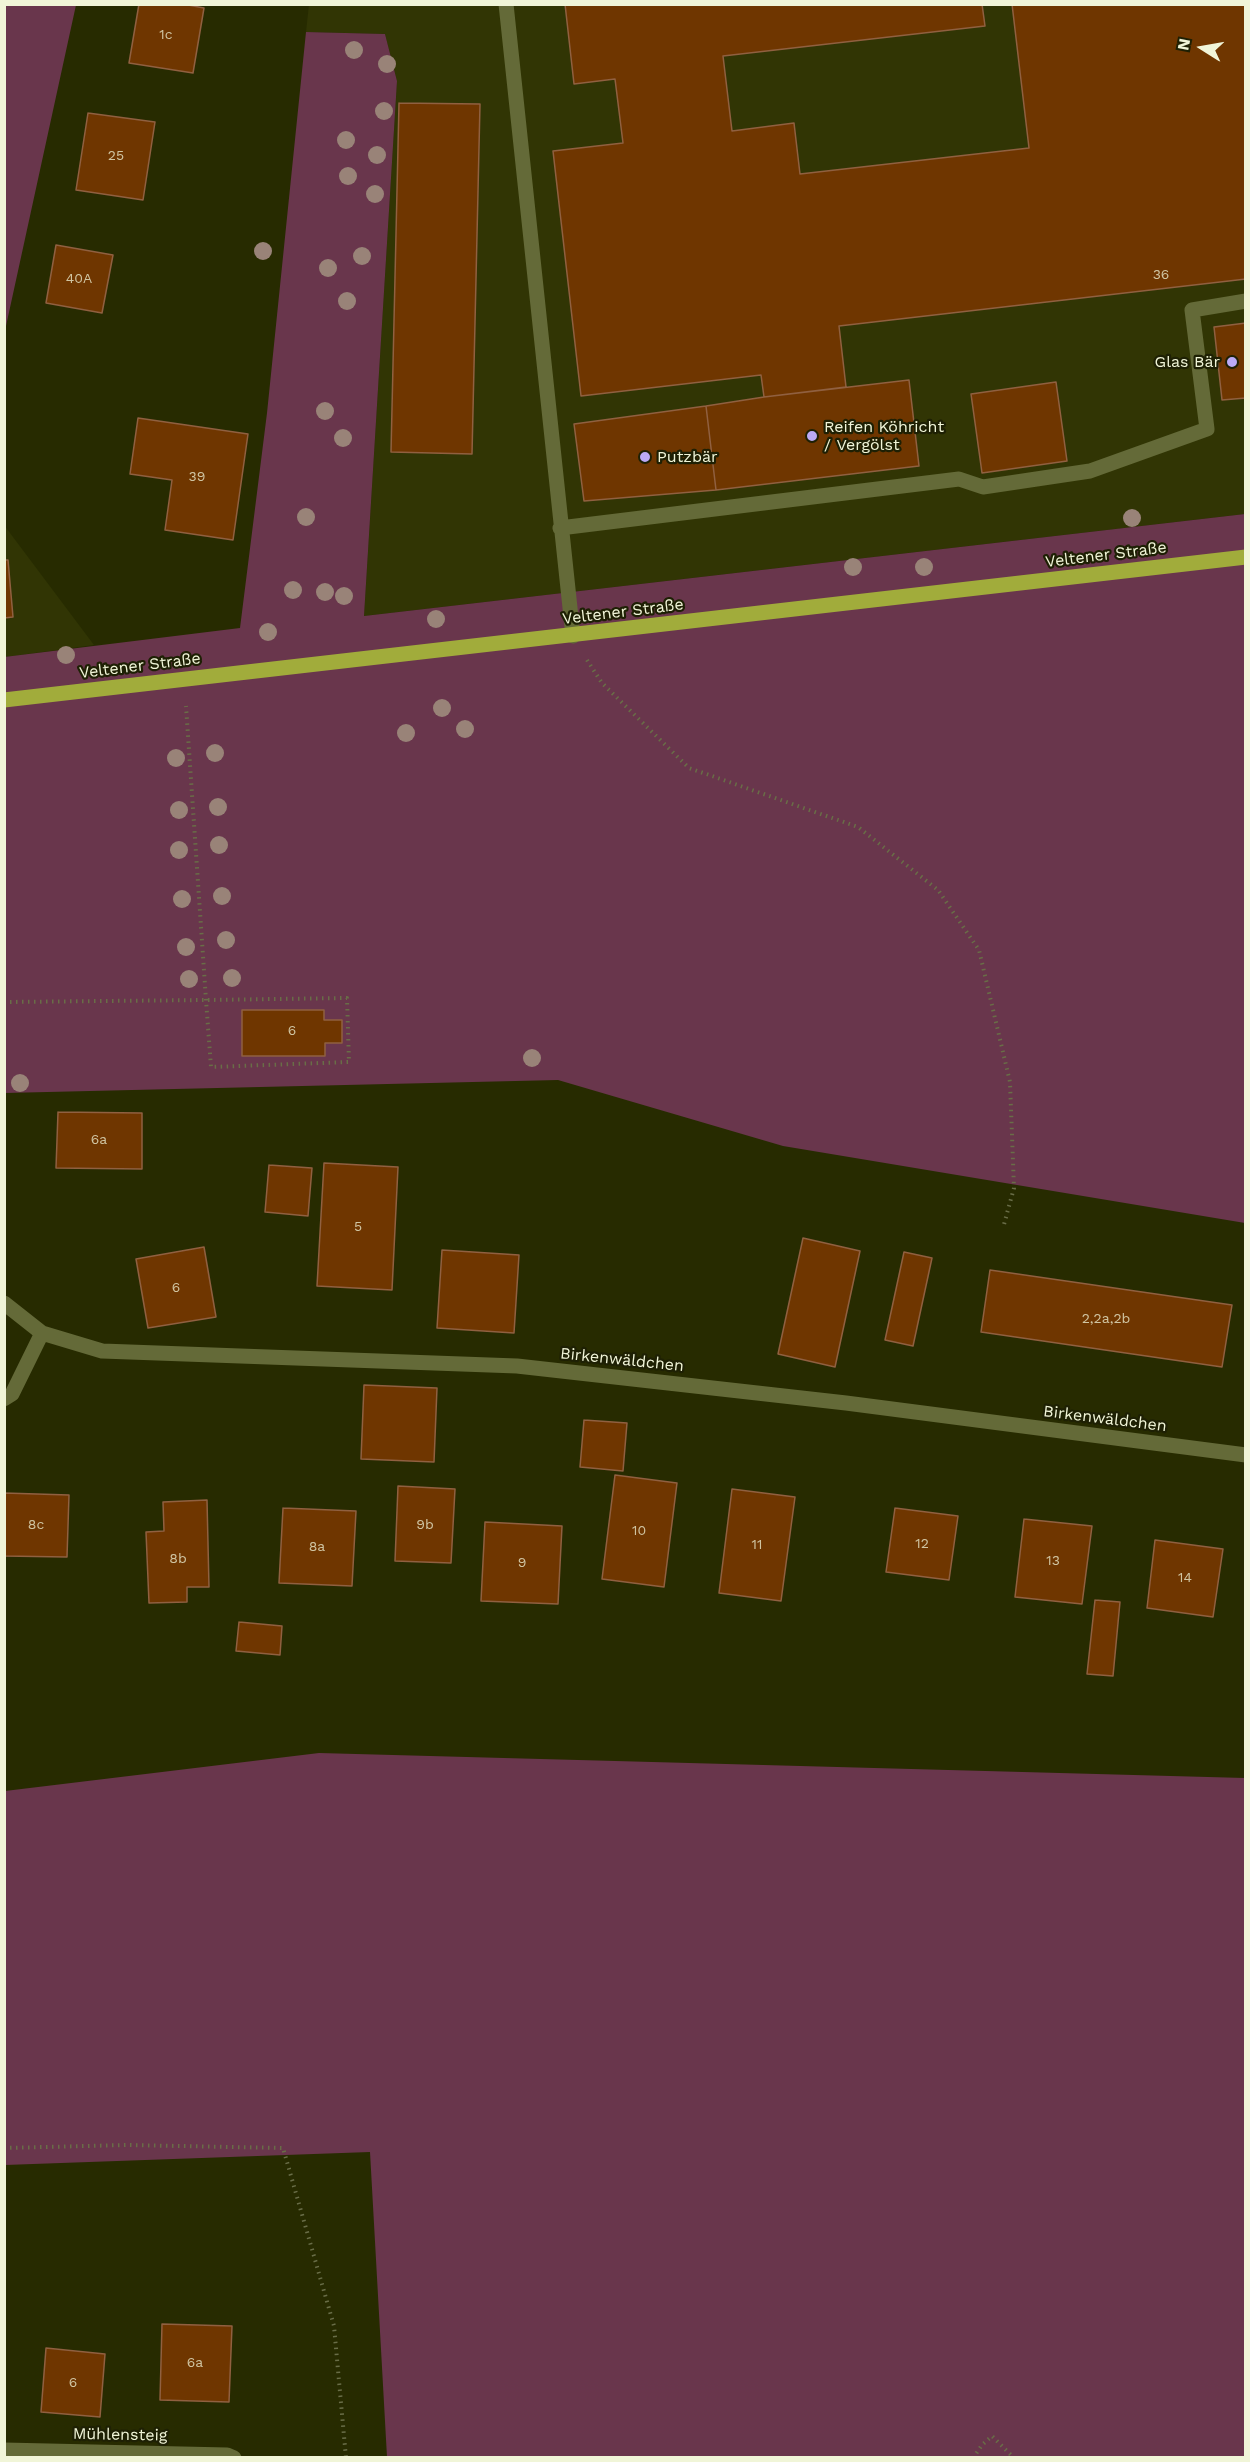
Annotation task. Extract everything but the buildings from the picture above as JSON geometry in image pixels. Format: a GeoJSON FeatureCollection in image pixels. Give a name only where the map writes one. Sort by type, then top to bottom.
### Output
{"type":"FeatureCollection","features":[{"type":"Feature","properties":{"kind":"main road","name":"Veltener Straße"},"geometry":{"type":"LineString","coordinates":[[4,700],[1245,557]]}},
{"type":"Feature","properties":{"kind":"street"},"geometry":{"type":"LineString","coordinates":[[506,4],[573,636]]}},
{"type":"Feature","properties":{"kind":"street"},"geometry":{"type":"LineString","coordinates":[[560,528],[959,479],[983,487],[1090,471],[1207,429],[1192,310],[1245,301]]}},
{"type":"Feature","properties":{"kind":"street","name":"Birkenwäldchen"},"geometry":{"type":"LineString","coordinates":[[4,1303],[42,1333],[102,1351],[517,1366],[846,1403],[1245,1455]]}},
{"type":"Feature","properties":{"kind":"street"},"geometry":{"type":"LineString","coordinates":[[4,1399],[12,1394],[42,1333]]}},
{"type":"Feature","properties":{"kind":"street","name":"Mühlensteig"},"geometry":{"type":"LineString","coordinates":[[4,2451],[70,2455],[227,2455],[234,2457]]}},
{"type":"Feature","properties":{"kind":"path"},"geometry":{"type":"LineString","coordinates":[[573,636],[602,683],[689,768],[858,827],[938,891],[979,950],[1010,1082],[1014,1188],[1004,1228]]}},
{"type":"Feature","properties":{"kind":"path"},"geometry":{"type":"LineString","coordinates":[[4,1002],[206,1000],[347,998],[349,1062],[211,1067],[206,1000],[184,678]]}},
{"type":"Feature","properties":{"kind":"path"},"geometry":{"type":"LineString","coordinates":[[4,2148],[127,2145],[284,2148],[334,2326],[345,2457]]}},
{"type":"Feature","properties":{"kind":"path"},"geometry":{"type":"LineString","coordinates":[[973,2457],[992,2436],[1014,2457]]}},
{"type":"Feature","properties":{"kind":"shaded area"},"geometry":{"type":"Polygon","coordinates":[[[5,4],[76,5],[6,326],[4,326],[5,4]]]}},
{"type":"Feature","properties":{"kind":"shaded area"},"geometry":{"type":"Polygon","coordinates":[[[309,4],[1245,5],[1245,514],[364,616],[397,81],[385,34],[306,32],[309,4]]]}},
{"type":"Feature","properties":{"kind":"shaded area"},"geometry":{"type":"Polygon","coordinates":[[[306,32],[385,34],[397,81],[364,616],[1245,514],[1245,1223],[783,1146],[558,1080],[5,1093],[4,657],[240,628],[267,413],[306,32]]]}},
{"type":"Feature","properties":{"kind":"shaded area"},"geometry":{"type":"Polygon","coordinates":[[[4,525],[94,645],[5,657],[4,525]]]}},
{"type":"Feature","properties":{"kind":"shaded area"},"geometry":{"type":"Polygon","coordinates":[[[319,1753],[1245,1778],[1245,2457],[387,2457],[370,2152],[5,2165],[5,1791],[319,1753]]]}},
{"type":"Feature","properties":{"kind":"place","name":"Glas Bär"},"geometry":{"type":"Point","coordinates":[1232,362]}},
{"type":"Feature","properties":{"kind":"place","name":"Reifen Köhricht / Vergölst"},"geometry":{"type":"Point","coordinates":[812,436]}},
{"type":"Feature","properties":{"kind":"place","name":"Putzbär"},"geometry":{"type":"Point","coordinates":[645,457]}}]}
